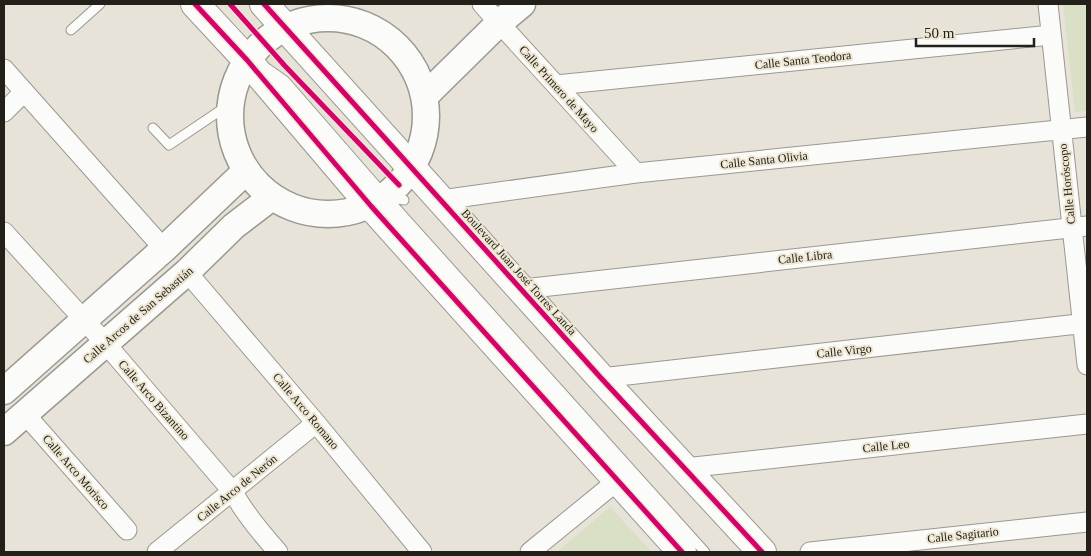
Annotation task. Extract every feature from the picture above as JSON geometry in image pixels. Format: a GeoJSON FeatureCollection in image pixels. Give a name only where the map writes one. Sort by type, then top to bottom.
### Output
{"type":"FeatureCollection","features":[{"type":"Feature","properties":{"kind":"main road"},"geometry":{"type":"LineString","coordinates":[[195,4],[247,60],[387,201],[617,482],[682,552]]}},
{"type":"Feature","properties":{"kind":"main road","name":"Boulevard Juan José Torres Landa"},"geometry":{"type":"LineString","coordinates":[[264,4],[601,378],[762,552]]}},
{"type":"Feature","properties":{"kind":"street","name":"Calle Primero de Mayo"},"geometry":{"type":"LineString","coordinates":[[482,4],[636,174]]}},
{"type":"Feature","properties":{"kind":"street"},"geometry":{"type":"LineString","coordinates":[[425,96],[499,23],[522,4]]}},
{"type":"Feature","properties":{"kind":"street","name":"Calle Horóscopo"},"geometry":{"type":"LineString","coordinates":[[1048,4],[1061,130],[1080,226],[1087,365]]}},
{"type":"Feature","properties":{"kind":"street"},"geometry":{"type":"LineString","coordinates":[[364,12],[379,31],[400,48],[416,70],[425,96],[426,134],[412,169],[387,201],[346,214],[320,215],[295,209],[272,197],[246,171],[236,150],[230,127],[230,104],[236,81],[247,60],[263,41],[285,27],[319,17],[337,17],[364,12]]}},
{"type":"Feature","properties":{"kind":"street","name":"Calle Santa Teodora"},"geometry":{"type":"LineString","coordinates":[[556,85],[1051,35]]}},
{"type":"Feature","properties":{"kind":"street"},"geometry":{"type":"LineString","coordinates":[[4,70],[164,249]]}},
{"type":"Feature","properties":{"kind":"street"},"geometry":{"type":"LineString","coordinates":[[4,112],[24,92]]}},
{"type":"Feature","properties":{"kind":"street","name":"Calle Santa Olivia"},"geometry":{"type":"LineString","coordinates":[[440,200],[636,174],[1087,126]]}},
{"type":"Feature","properties":{"kind":"street"},"geometry":{"type":"LineString","coordinates":[[4,389],[85,321],[246,171]]}},
{"type":"Feature","properties":{"kind":"street","name":"Calle Arcos de San Sebastián"},"geometry":{"type":"LineString","coordinates":[[4,432],[187,272],[234,226],[272,197]]}},
{"type":"Feature","properties":{"kind":"street","name":"Calle Libra"},"geometry":{"type":"LineString","coordinates":[[523,290],[1080,226]]}},
{"type":"Feature","properties":{"kind":"street","name":"Calle Arco Bizantino"},"geometry":{"type":"LineString","coordinates":[[4,232],[106,344],[233,492],[250,518],[278,552]]}},
{"type":"Feature","properties":{"kind":"street","name":"Calle Arco Romano"},"geometry":{"type":"LineString","coordinates":[[187,272],[316,423],[422,552]]}},
{"type":"Feature","properties":{"kind":"street","name":"Calle Virgo"},"geometry":{"type":"LineString","coordinates":[[601,378],[1085,324]]}},
{"type":"Feature","properties":{"kind":"street","name":"Calle Arco Morisco"},"geometry":{"type":"LineString","coordinates":[[25,414],[127,530]]}},
{"type":"Feature","properties":{"kind":"street","name":"Calle Arco de Nerón"},"geometry":{"type":"LineString","coordinates":[[157,552],[316,423]]}},
{"type":"Feature","properties":{"kind":"street","name":"Calle Leo"},"geometry":{"type":"LineString","coordinates":[[685,468],[1087,424]]}},
{"type":"Feature","properties":{"kind":"street"},"geometry":{"type":"LineString","coordinates":[[530,552],[617,482]]}},
{"type":"Feature","properties":{"kind":"street","name":"Calle Sagitario"},"geometry":{"type":"LineString","coordinates":[[810,552],[1087,522]]}},
{"type":"Feature","properties":{"kind":"lane"},"geometry":{"type":"LineString","coordinates":[[71,30],[100,4]]}},
{"type":"Feature","properties":{"kind":"lane"},"geometry":{"type":"LineString","coordinates":[[153,128],[168,146],[230,104]]}},
{"type":"Feature","properties":{"kind":"lane"},"geometry":{"type":"LineString","coordinates":[[387,201],[705,552]]}},
{"type":"Feature","properties":{"kind":"green space"},"geometry":{"type":"Polygon","coordinates":[[[1063,4],[1087,4],[1087,111],[1075,112],[1063,4]]]}},
{"type":"Feature","properties":{"kind":"green space"},"geometry":{"type":"Polygon","coordinates":[[[610,507],[652,552],[557,552],[610,507]]]}},
{"type":"Feature","properties":{"kind":"cycle path"},"geometry":{"type":"LineString","coordinates":[[195,4],[247,60],[371,206],[682,552]]}},
{"type":"Feature","properties":{"kind":"cycle path"},"geometry":{"type":"LineString","coordinates":[[230,4],[285,66],[399,185]]}},
{"type":"Feature","properties":{"kind":"cycle path"},"geometry":{"type":"LineString","coordinates":[[264,4],[601,378],[762,552]]}}]}
